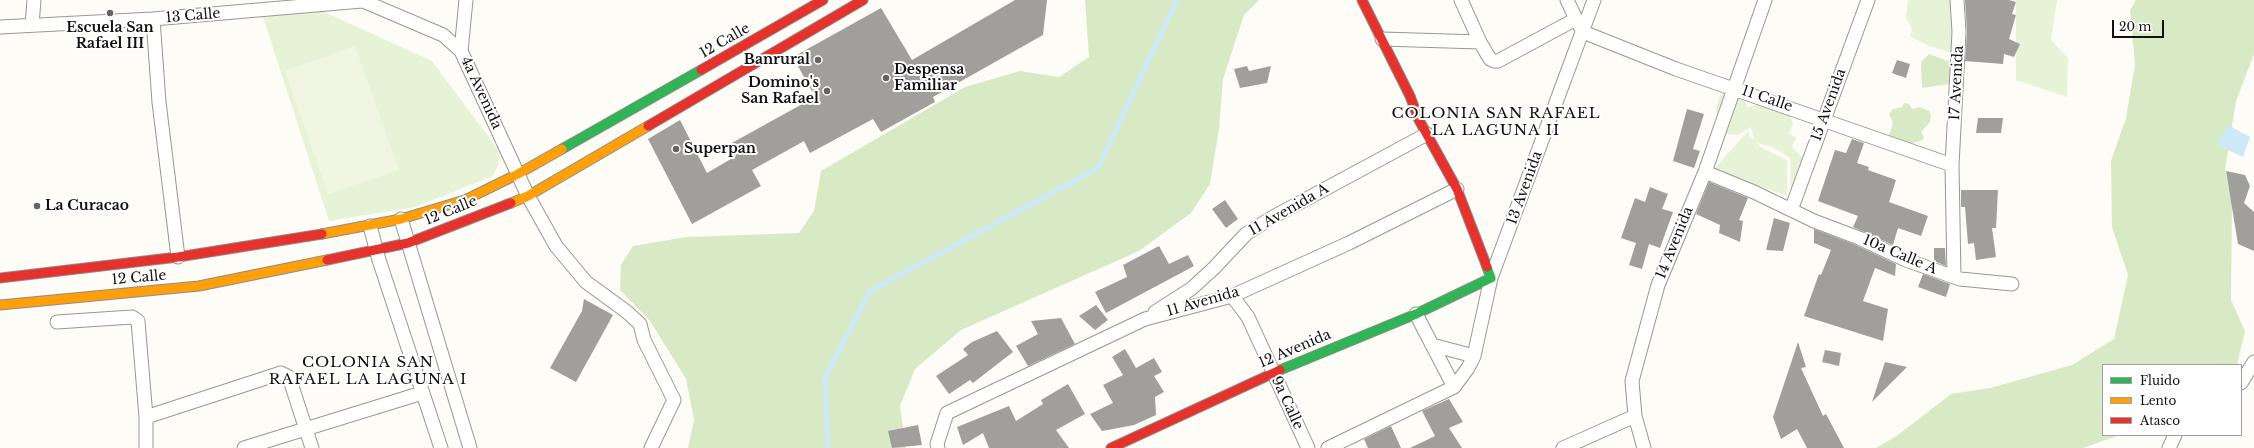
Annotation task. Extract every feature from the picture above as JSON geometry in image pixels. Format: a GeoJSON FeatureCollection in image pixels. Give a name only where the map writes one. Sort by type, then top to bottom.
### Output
{"type":"FeatureCollection","features":[{"type":"Feature","properties":{"kind":"main road","name":"12 Calle"},"geometry":{"type":"LineString","coordinates":[[0,278],[178,257],[370,226],[402,220],[465,200],[518,174],[823,0]]}},
{"type":"Feature","properties":{"kind":"main road","name":"12 Calle"},"geometry":{"type":"LineString","coordinates":[[0,305],[199,286],[408,243],[528,196],[863,0]]}},
{"type":"Feature","properties":{"kind":"main road"},"geometry":{"type":"LineString","coordinates":[[1362,0],[1427,134],[1458,190],[1492,278]]}},
{"type":"Feature","properties":{"kind":"main road","name":"12 Avenida"},"geometry":{"type":"LineString","coordinates":[[1111,448],[1273,373],[1416,314],[1492,278]]}},
{"type":"Feature","properties":{"kind":"street"},"geometry":{"type":"LineString","coordinates":[[32,25],[34,0]]}},
{"type":"Feature","properties":{"kind":"street","name":"13 Calle"},"geometry":{"type":"LineString","coordinates":[[0,27],[153,19],[361,0]]}},
{"type":"Feature","properties":{"kind":"street","name":"4a Avenida"},"geometry":{"type":"LineString","coordinates":[[361,0],[443,35],[461,51],[528,196],[556,246],[586,282],[627,312],[640,324],[644,340],[674,400],[651,448]]}},
{"type":"Feature","properties":{"kind":"street"},"geometry":{"type":"LineString","coordinates":[[461,51],[466,0]]}},
{"type":"Feature","properties":{"kind":"street"},"geometry":{"type":"LineString","coordinates":[[1461,0],[1480,42],[1490,59],[1498,61],[1576,19]]}},
{"type":"Feature","properties":{"kind":"street"},"geometry":{"type":"LineString","coordinates":[[1567,0],[1583,32]]}},
{"type":"Feature","properties":{"kind":"street","name":"13 Avenida"},"geometry":{"type":"LineString","coordinates":[[1454,387],[1468,368],[1474,356],[1492,278],[1594,0]]}},
{"type":"Feature","properties":{"kind":"street","name":"14 Avenida"},"geometry":{"type":"LineString","coordinates":[[1644,448],[1635,416],[1632,381],[1658,285],[1705,172],[1765,0]]}},
{"type":"Feature","properties":{"kind":"street","name":"15 Avenida"},"geometry":{"type":"LineString","coordinates":[[1791,210],[1868,0]]}},
{"type":"Feature","properties":{"kind":"street","name":"17 Avenida"},"geometry":{"type":"LineString","coordinates":[[1954,277],[1952,165],[1959,32],[1957,0]]}},
{"type":"Feature","properties":{"kind":"street"},"geometry":{"type":"LineString","coordinates":[[153,19],[159,102],[178,257]]}},
{"type":"Feature","properties":{"kind":"street","name":"11 Calle"},"geometry":{"type":"LineString","coordinates":[[1583,32],[1676,69],[1824,119],[1952,165]]}},
{"type":"Feature","properties":{"kind":"street"},"geometry":{"type":"LineString","coordinates":[[1382,39],[1480,42]]}},
{"type":"Feature","properties":{"kind":"street","name":"11 Avenida A"},"geometry":{"type":"LineString","coordinates":[[1145,318],[1191,289],[1214,268],[1246,234],[1427,134]]}},
{"type":"Feature","properties":{"kind":"street","name":"10a Calle A"},"geometry":{"type":"LineString","coordinates":[[1705,172],[1859,238],[1906,260],[1954,277],[2012,284]]}},
{"type":"Feature","properties":{"kind":"street","name":"11 Avenida"},"geometry":{"type":"LineString","coordinates":[[938,448],[937,444],[947,413],[1145,318],[1232,296],[1349,243],[1458,190]]}},
{"type":"Feature","properties":{"kind":"street"},"geometry":{"type":"LineString","coordinates":[[402,220],[470,448]]}},
{"type":"Feature","properties":{"kind":"street"},"geometry":{"type":"LineString","coordinates":[[370,226],[376,250],[440,448]]}},
{"type":"Feature","properties":{"kind":"street","name":"9a Calle"},"geometry":{"type":"LineString","coordinates":[[1232,296],[1248,317],[1308,448]]}},
{"type":"Feature","properties":{"kind":"street"},"geometry":{"type":"LineString","coordinates":[[1328,448],[1454,387],[1416,314]]}},
{"type":"Feature","properties":{"kind":"street"},"geometry":{"type":"LineString","coordinates":[[57,322],[136,318],[138,321],[146,416],[146,448]]}},
{"type":"Feature","properties":{"kind":"street"},"geometry":{"type":"LineString","coordinates":[[1432,345],[1474,356]]}},
{"type":"Feature","properties":{"kind":"street"},"geometry":{"type":"LineString","coordinates":[[2242,381],[2254,362]]}},
{"type":"Feature","properties":{"kind":"street"},"geometry":{"type":"LineString","coordinates":[[146,416],[281,373],[289,377],[312,448]]}},
{"type":"Feature","properties":{"kind":"street"},"geometry":{"type":"LineString","coordinates":[[248,448],[422,393]]}},
{"type":"Feature","properties":{"kind":"street"},"geometry":{"type":"LineString","coordinates":[[1563,448],[1635,416]]}},
{"type":"Feature","properties":{"kind":"street"},"geometry":{"type":"LineString","coordinates":[[2169,448],[2175,436]]}},
{"type":"Feature","properties":{"kind":"green space"},"geometry":{"type":"Polygon","coordinates":[[[1085,0],[1259,0],[1244,15],[1223,79],[1219,129],[1210,184],[1191,213],[1139,251],[961,330],[915,369],[900,406],[906,448],[688,448],[694,420],[686,379],[650,321],[620,290],[621,265],[633,246],[686,237],[799,233],[814,211],[821,171],[965,87],[1020,71],[1059,77],[1089,57],[1085,0]]]}},
{"type":"Feature","properties":{"kind":"green space"},"geometry":{"type":"Polygon","coordinates":[[[1908,0],[1955,0],[1956,54],[1929,46],[1910,36],[1912,29],[1906,18],[1908,0]]]}},
{"type":"Feature","properties":{"kind":"green space"},"geometry":{"type":"Polygon","coordinates":[[[2016,0],[2057,0],[2051,40],[2068,58],[2067,97],[2016,80],[2016,0]]]}},
{"type":"Feature","properties":{"kind":"green space"},"geometry":{"type":"Polygon","coordinates":[[[2136,0],[2254,0],[2254,54],[2236,101],[2225,170],[2232,203],[2231,300],[2245,331],[2237,364],[2102,364],[2102,436],[2117,436],[2083,448],[1876,448],[1898,435],[1951,394],[1990,388],[2072,365],[2114,339],[2128,275],[2112,227],[2111,161],[2126,118],[2135,65],[2130,10],[2136,0]]]}},
{"type":"Feature","properties":{"kind":"green space"},"geometry":{"type":"Polygon","coordinates":[[[322,11],[432,61],[500,152],[498,165],[493,176],[415,207],[329,221],[263,17],[322,11]]]}},
{"type":"Feature","properties":{"kind":"green space"},"geometry":{"type":"Polygon","coordinates":[[[355,46],[399,170],[328,194],[285,71],[355,46]]]}},
{"type":"Feature","properties":{"kind":"green space"},"geometry":{"type":"Polygon","coordinates":[[[1929,54],[1953,63],[1955,75],[1949,84],[1922,88],[1921,62],[1929,54]]]}},
{"type":"Feature","properties":{"kind":"green space"},"geometry":{"type":"Polygon","coordinates":[[[1725,93],[1746,102],[1747,107],[1763,104],[1789,115],[1793,123],[1789,133],[1796,138],[1792,147],[1804,159],[1807,169],[1808,186],[1791,196],[1790,158],[1774,148],[1756,142],[1760,147],[1787,160],[1787,196],[1713,170],[1749,130],[1749,137],[1754,140],[1751,127],[1738,135],[1726,134],[1718,122],[1716,109],[1720,95],[1725,93]]]}},
{"type":"Feature","properties":{"kind":"green space"},"geometry":{"type":"Polygon","coordinates":[[[1904,103],[1909,104],[1912,109],[1920,107],[1929,111],[1931,115],[1930,122],[1921,132],[1924,137],[1923,140],[1903,146],[1887,141],[1893,123],[1889,114],[1893,109],[1902,107],[1904,103]]]}},
{"type":"Feature","properties":{"kind":"water"},"geometry":{"type":"Polygon","coordinates":[[[2228,125],[2250,137],[2243,157],[2217,145],[2228,125]]]}},
{"type":"Feature","properties":{"kind":"building"},"geometry":{"type":"Polygon","coordinates":[[[1015,0],[1047,0],[1043,35],[933,97],[935,102],[881,132],[873,119],[810,153],[804,141],[752,170],[761,186],[692,224],[648,139],[680,120],[707,173],[736,156],[730,144],[815,97],[793,57],[881,8],[912,60],[1015,0]]]}},
{"type":"Feature","properties":{"kind":"building"},"geometry":{"type":"Polygon","coordinates":[[[1965,0],[2009,0],[2016,2],[2012,14],[2016,15],[2009,39],[2020,44],[2014,57],[2004,54],[2003,64],[1965,61],[1967,32],[1965,0]]]}},
{"type":"Feature","properties":{"kind":"building"},"geometry":{"type":"Polygon","coordinates":[[[1897,60],[1910,64],[1906,78],[1892,73],[1897,60]]]}},
{"type":"Feature","properties":{"kind":"building"},"geometry":{"type":"Polygon","coordinates":[[[1247,66],[1249,71],[1271,66],[1267,83],[1240,88],[1234,69],[1247,66]]]}},
{"type":"Feature","properties":{"kind":"building"},"geometry":{"type":"Polygon","coordinates":[[[1687,109],[1704,114],[1693,149],[1700,151],[1694,168],[1673,161],[1687,109]]]}},
{"type":"Feature","properties":{"kind":"building"},"geometry":{"type":"Polygon","coordinates":[[[1978,118],[2003,118],[2001,133],[1976,133],[1978,118]]]}},
{"type":"Feature","properties":{"kind":"building"},"geometry":{"type":"Polygon","coordinates":[[[1852,139],[1864,143],[1857,163],[1869,167],[1868,170],[1896,180],[1889,202],[1928,216],[1921,236],[1898,228],[1893,245],[1853,227],[1858,216],[1818,201],[1835,150],[1846,153],[1852,139]]]}},
{"type":"Feature","properties":{"kind":"building"},"geometry":{"type":"Polygon","coordinates":[[[2226,171],[2245,175],[2250,186],[2244,203],[2254,212],[2254,251],[2238,244],[2226,171]]]}},
{"type":"Feature","properties":{"kind":"building"},"geometry":{"type":"Polygon","coordinates":[[[1709,182],[1748,198],[1739,220],[1743,221],[1740,242],[1719,233],[1720,225],[1696,214],[1709,182]]]}},
{"type":"Feature","properties":{"kind":"building"},"geometry":{"type":"Polygon","coordinates":[[[1650,187],[1668,194],[1662,209],[1673,212],[1660,248],[1649,244],[1642,269],[1629,265],[1636,243],[1621,238],[1635,198],[1645,202],[1650,187]]]}},
{"type":"Feature","properties":{"kind":"building"},"geometry":{"type":"Polygon","coordinates":[[[1961,190],[1998,190],[1996,228],[1992,228],[1996,257],[1976,260],[1974,243],[1968,244],[1965,207],[1961,207],[1961,190]]]}},
{"type":"Feature","properties":{"kind":"building"},"geometry":{"type":"Polygon","coordinates":[[[1225,200],[1238,219],[1226,228],[1212,209],[1225,200]]]}},
{"type":"Feature","properties":{"kind":"building"},"geometry":{"type":"Polygon","coordinates":[[[1774,218],[1790,223],[1783,251],[1766,250],[1774,218]]]}},
{"type":"Feature","properties":{"kind":"building"},"geometry":{"type":"Polygon","coordinates":[[[1814,229],[1856,245],[1896,264],[1895,276],[1875,268],[1863,301],[1888,309],[1883,341],[1804,316],[1819,274],[1821,275],[1831,250],[1814,243],[1814,229]]]}},
{"type":"Feature","properties":{"kind":"building"},"geometry":{"type":"Polygon","coordinates":[[[1159,246],[1169,264],[1188,255],[1194,266],[1106,313],[1095,292],[1127,277],[1123,265],[1159,246]]]}},
{"type":"Feature","properties":{"kind":"building"},"geometry":{"type":"Polygon","coordinates":[[[1934,248],[1945,248],[1946,266],[1934,261],[1934,248]]]}},
{"type":"Feature","properties":{"kind":"building"},"geometry":{"type":"Polygon","coordinates":[[[1923,274],[1950,284],[1946,297],[1918,287],[1923,274]]]}},
{"type":"Feature","properties":{"kind":"building"},"geometry":{"type":"Polygon","coordinates":[[[584,299],[613,315],[576,382],[550,368],[582,311],[584,299]]]}},
{"type":"Feature","properties":{"kind":"building"},"geometry":{"type":"Polygon","coordinates":[[[1096,305],[1108,320],[1095,330],[1079,316],[1096,305]]]}},
{"type":"Feature","properties":{"kind":"building"},"geometry":{"type":"Polygon","coordinates":[[[1061,318],[1075,344],[1028,366],[1016,346],[1038,334],[1031,321],[1061,318]]]}},
{"type":"Feature","properties":{"kind":"building"},"geometry":{"type":"Polygon","coordinates":[[[997,331],[1013,352],[973,383],[970,380],[949,394],[936,376],[968,355],[963,349],[972,342],[997,331]]]}},
{"type":"Feature","properties":{"kind":"building"},"geometry":{"type":"Polygon","coordinates":[[[1798,342],[1806,367],[1801,368],[1823,416],[1826,414],[1844,448],[1807,448],[1797,429],[1781,439],[1773,417],[1798,342]]]}},
{"type":"Feature","properties":{"kind":"building"},"geometry":{"type":"Polygon","coordinates":[[[1125,349],[1136,368],[1154,358],[1162,372],[1154,376],[1164,392],[1155,397],[1156,415],[1134,425],[1102,431],[1090,414],[1113,403],[1103,385],[1123,375],[1112,357],[1125,349]]]}},
{"type":"Feature","properties":{"kind":"building"},"geometry":{"type":"Polygon","coordinates":[[[1825,350],[1841,353],[1839,366],[1822,362],[1825,350]]]}},
{"type":"Feature","properties":{"kind":"building"},"geometry":{"type":"Polygon","coordinates":[[[1885,362],[1907,367],[1872,402],[1885,362]]]}},
{"type":"Feature","properties":{"kind":"building"},"geometry":{"type":"Polygon","coordinates":[[[1068,384],[1085,414],[1056,430],[1069,448],[989,448],[983,433],[963,445],[957,427],[1009,406],[1016,421],[1043,404],[1041,400],[1068,384]]]}},
{"type":"Feature","properties":{"kind":"building"},"geometry":{"type":"Polygon","coordinates":[[[1449,399],[1463,422],[1449,428],[1462,448],[1410,448],[1435,436],[1422,411],[1449,399]]]}},
{"type":"Feature","properties":{"kind":"building"},"geometry":{"type":"Polygon","coordinates":[[[918,425],[922,445],[892,448],[888,431],[918,425]]]}},
{"type":"Feature","properties":{"kind":"building"},"geometry":{"type":"Polygon","coordinates":[[[1391,426],[1401,448],[1368,448],[1364,439],[1391,426]]]}},
{"type":"Feature","properties":{"kind":"waterway"},"geometry":{"type":"LineString","coordinates":[[828,448],[825,378],[870,291],[1098,168],[1177,0]]}},
{"type":"Feature","properties":{"kind":"traffic: fast"},"geometry":{"type":"LineString","coordinates":[[562,149],[701,70]]}},
{"type":"Feature","properties":{"kind":"traffic: fast"},"geometry":{"type":"LineString","coordinates":[[1280,370],[1416,314],[1491,278],[1487,267]]}},
{"type":"Feature","properties":{"kind":"traffic: slow"},"geometry":{"type":"LineString","coordinates":[[511,203],[528,196],[648,126]]}},
{"type":"Feature","properties":{"kind":"traffic: slow"},"geometry":{"type":"LineString","coordinates":[[322,234],[401,219],[465,200],[518,174],[562,149]]}},
{"type":"Feature","properties":{"kind":"traffic: slow"},"geometry":{"type":"LineString","coordinates":[[0,305],[199,286],[327,260]]}},
{"type":"Feature","properties":{"kind":"traffic: jam"},"geometry":{"type":"LineString","coordinates":[[701,70],[823,0]]}},
{"type":"Feature","properties":{"kind":"traffic: jam"},"geometry":{"type":"LineString","coordinates":[[648,126],[863,0]]}},
{"type":"Feature","properties":{"kind":"traffic: jam"},"geometry":{"type":"LineString","coordinates":[[1362,0],[1410,96],[1419,120],[1457,189],[1487,267]]}},
{"type":"Feature","properties":{"kind":"traffic: jam"},"geometry":{"type":"LineString","coordinates":[[327,260],[408,243],[511,203]]}},
{"type":"Feature","properties":{"kind":"traffic: jam"},"geometry":{"type":"LineString","coordinates":[[0,278],[178,257],[322,234]]}},
{"type":"Feature","properties":{"kind":"traffic: jam"},"geometry":{"type":"LineString","coordinates":[[1111,448],[1280,370]]}},
{"type":"Feature","properties":{"kind":"place","name":"Escuela San Rafael III"},"geometry":{"type":"Point","coordinates":[110,13]}},
{"type":"Feature","properties":{"kind":"place","name":"Banrural"},"geometry":{"type":"Point","coordinates":[818,60]}},
{"type":"Feature","properties":{"kind":"place","name":"Despensa Familiar"},"geometry":{"type":"Point","coordinates":[886,78]}},
{"type":"Feature","properties":{"kind":"place","name":"Domino's San Rafael"},"geometry":{"type":"Point","coordinates":[827,91]}},
{"type":"Feature","properties":{"kind":"place","name":"Superpan"},"geometry":{"type":"Point","coordinates":[676,149]}},
{"type":"Feature","properties":{"kind":"place","name":"La Curacao"},"geometry":{"type":"Point","coordinates":[37,206]}},
{"type":"Feature","properties":{"kind":"district","name":"COLONIA SAN RAFAEL LA LAGUNA II"},"geometry":{"type":"Point","coordinates":[1496,122]}},
{"type":"Feature","properties":{"kind":"district","name":"COLONIA SAN RAFAEL LA LAGUNA I"},"geometry":{"type":"Point","coordinates":[368,372]}}]}
